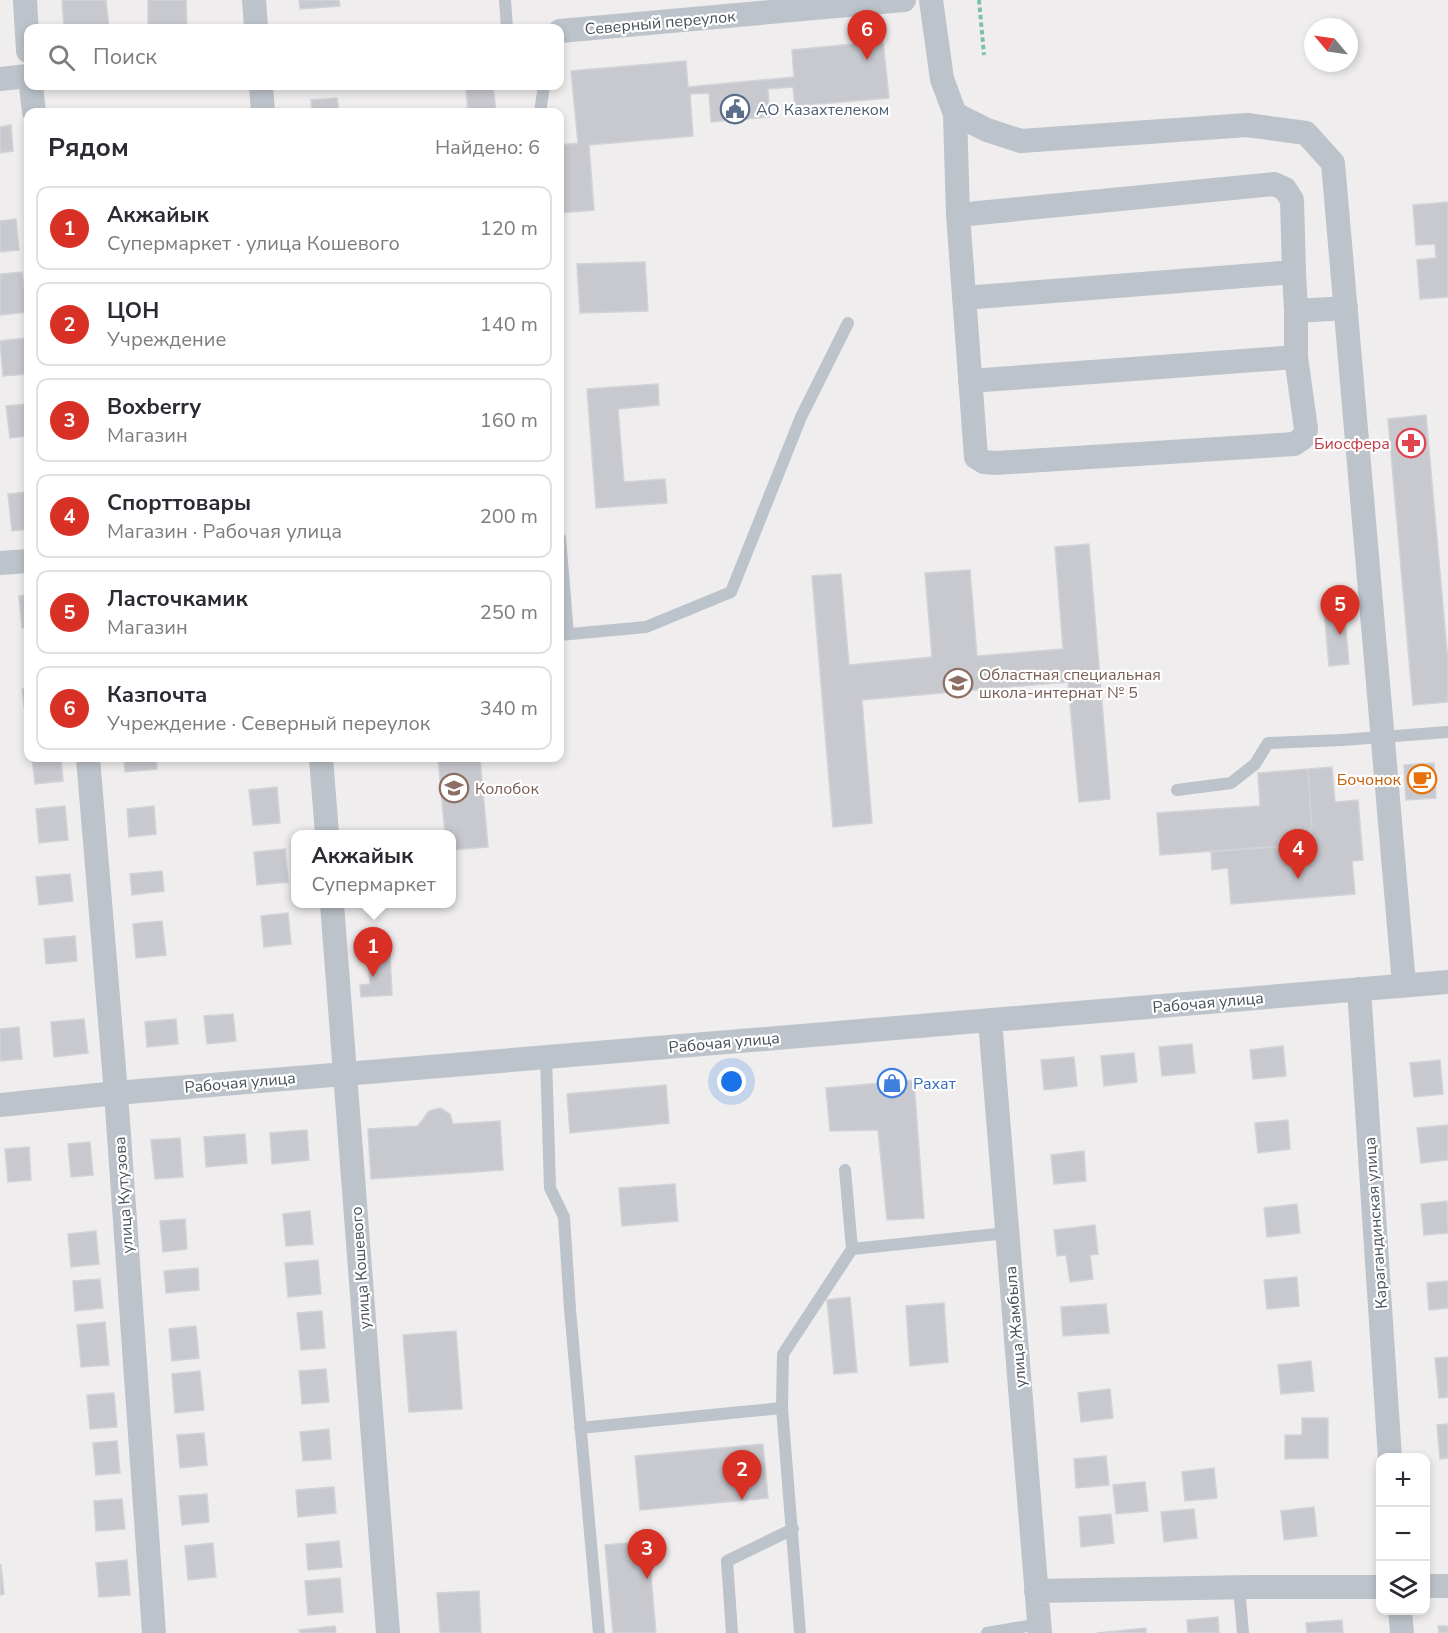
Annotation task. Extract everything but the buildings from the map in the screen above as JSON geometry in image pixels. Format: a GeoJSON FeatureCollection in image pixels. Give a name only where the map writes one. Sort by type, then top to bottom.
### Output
{"type":"FeatureCollection","features":[{"type":"Feature","properties":{"kind":"street"},"geometry":{"type":"LineString","coordinates":[[25,0],[26,24]]}},
{"type":"Feature","properties":{"kind":"street"},"geometry":{"type":"LineString","coordinates":[[254,0],[256,24]]}},
{"type":"Feature","properties":{"kind":"street","name":"Северный переулок"},"geometry":{"type":"LineString","coordinates":[[564,31],[904,0]]}},
{"type":"Feature","properties":{"kind":"street"},"geometry":{"type":"LineString","coordinates":[[931,0],[942,79],[955,114],[958,215],[976,457],[984,462],[996,463],[1282,445],[1294,444],[1303,438],[1306,429],[1296,357],[1292,200],[1285,189],[1274,184],[958,215]]}},
{"type":"Feature","properties":{"kind":"street"},"geometry":{"type":"LineString","coordinates":[[0,79],[24,76]]}},
{"type":"Feature","properties":{"kind":"street"},"geometry":{"type":"LineString","coordinates":[[31,90],[34,108]]}},
{"type":"Feature","properties":{"kind":"street"},"geometry":{"type":"LineString","coordinates":[[261,90],[263,108]]}},
{"type":"Feature","properties":{"kind":"street"},"geometry":{"type":"LineString","coordinates":[[955,114],[987,130],[1021,141],[1247,125],[1306,134],[1334,163],[1404,984]]}},
{"type":"Feature","properties":{"kind":"street"},"geometry":{"type":"LineString","coordinates":[[964,298],[1294,272]]}},
{"type":"Feature","properties":{"kind":"street"},"geometry":{"type":"LineString","coordinates":[[1296,311],[1346,308]]}},
{"type":"Feature","properties":{"kind":"street"},"geometry":{"type":"LineString","coordinates":[[970,381],[1296,357]]}},
{"type":"Feature","properties":{"kind":"street"},"geometry":{"type":"LineString","coordinates":[[0,563],[24,561]]}},
{"type":"Feature","properties":{"kind":"street","name":"улица Кутузова"},"geometry":{"type":"LineString","coordinates":[[88,762],[116,1093],[154,1633]]}},
{"type":"Feature","properties":{"kind":"street"},"geometry":{"type":"LineString","coordinates":[[321,762],[327,830]]}},
{"type":"Feature","properties":{"kind":"street","name":"улица Кошевого"},"geometry":{"type":"LineString","coordinates":[[332,908],[388,1633]]}},
{"type":"Feature","properties":{"kind":"street","name":"Рабочая улица"},"geometry":{"type":"LineString","coordinates":[[0,1105],[345,1073],[1448,981]]}},
{"type":"Feature","properties":{"kind":"street","name":"Карагандинская улица"},"geometry":{"type":"LineString","coordinates":[[1359,989],[1390,1453]]}},
{"type":"Feature","properties":{"kind":"street","name":"улица Жамбыла"},"geometry":{"type":"LineString","coordinates":[[990,1020],[1040,1628]]}},
{"type":"Feature","properties":{"kind":"street"},"geometry":{"type":"LineString","coordinates":[[1430,1586],[1448,1586]]}},
{"type":"Feature","properties":{"kind":"street"},"geometry":{"type":"LineString","coordinates":[[1036,1591],[1376,1587]]}},
{"type":"Feature","properties":{"kind":"street"},"geometry":{"type":"LineString","coordinates":[[1400,1615],[1402,1633]]}},
{"type":"Feature","properties":{"kind":"lane"},"geometry":{"type":"LineString","coordinates":[[505,0],[507,24]]}},
{"type":"Feature","properties":{"kind":"lane"},"geometry":{"type":"LineString","coordinates":[[540,108],[543,90]]}},
{"type":"Feature","properties":{"kind":"lane"},"geometry":{"type":"LineString","coordinates":[[564,634],[646,627],[731,592],[801,417],[848,323]]}},
{"type":"Feature","properties":{"kind":"lane"},"geometry":{"type":"LineString","coordinates":[[1177,790],[1231,783],[1255,764],[1268,744],[1448,732]]}},
{"type":"Feature","properties":{"kind":"lane"},"geometry":{"type":"LineString","coordinates":[[546,1057],[550,1188],[564,1217],[599,1633]]}},
{"type":"Feature","properties":{"kind":"lane"},"geometry":{"type":"LineString","coordinates":[[800,1633],[782,1408],[783,1354],[852,1249],[845,1170]]}},
{"type":"Feature","properties":{"kind":"lane"},"geometry":{"type":"LineString","coordinates":[[852,1249],[1007,1233]]}},
{"type":"Feature","properties":{"kind":"lane"},"geometry":{"type":"LineString","coordinates":[[580,1428],[782,1408]]}},
{"type":"Feature","properties":{"kind":"lane"},"geometry":{"type":"LineString","coordinates":[[732,1633],[727,1562],[793,1529]]}},
{"type":"Feature","properties":{"kind":"lane"},"geometry":{"type":"LineString","coordinates":[[1239,1587],[1243,1633]]}},
{"type":"Feature","properties":{"kind":"lane"},"geometry":{"type":"LineString","coordinates":[[987,1633],[1040,1628]]}},
{"type":"Feature","properties":{"kind":"path"},"geometry":{"type":"LineString","coordinates":[[979,0],[984,55]]}},
{"type":"Feature","properties":{"kind":"place","name":"Казпочта"},"geometry":{"type":"Point","coordinates":[867,60]}},
{"type":"Feature","properties":{"kind":"place","name":"АО Казахтелеком"},"geometry":{"type":"Point","coordinates":[735,109]}},
{"type":"Feature","properties":{"kind":"place","name":"Биосфера"},"geometry":{"type":"Point","coordinates":[1411,443]}},
{"type":"Feature","properties":{"kind":"place","name":"Ласточкамик"},"geometry":{"type":"Point","coordinates":[1340,635]}},
{"type":"Feature","properties":{"kind":"place","name":"Областная специальная школа-интернат № 5"},"geometry":{"type":"Point","coordinates":[958,683]}},
{"type":"Feature","properties":{"kind":"place","name":"Бочонок"},"geometry":{"type":"Point","coordinates":[1422,779]}},
{"type":"Feature","properties":{"kind":"place","name":"Колобок"},"geometry":{"type":"Point","coordinates":[454,788]}},
{"type":"Feature","properties":{"kind":"place","name":"Спорттовары"},"geometry":{"type":"Point","coordinates":[1298,879]}},
{"type":"Feature","properties":{"kind":"place","name":"Акжайык"},"geometry":{"type":"Point","coordinates":[373,977]}},
{"type":"Feature","properties":{"kind":"place","name":"Рахат"},"geometry":{"type":"Point","coordinates":[892,1083]}},
{"type":"Feature","properties":{"kind":"place","name":"ЦОН"},"geometry":{"type":"Point","coordinates":[742,1500]}},
{"type":"Feature","properties":{"kind":"place","name":"Boxberry"},"geometry":{"type":"Point","coordinates":[647,1579]}}]}
